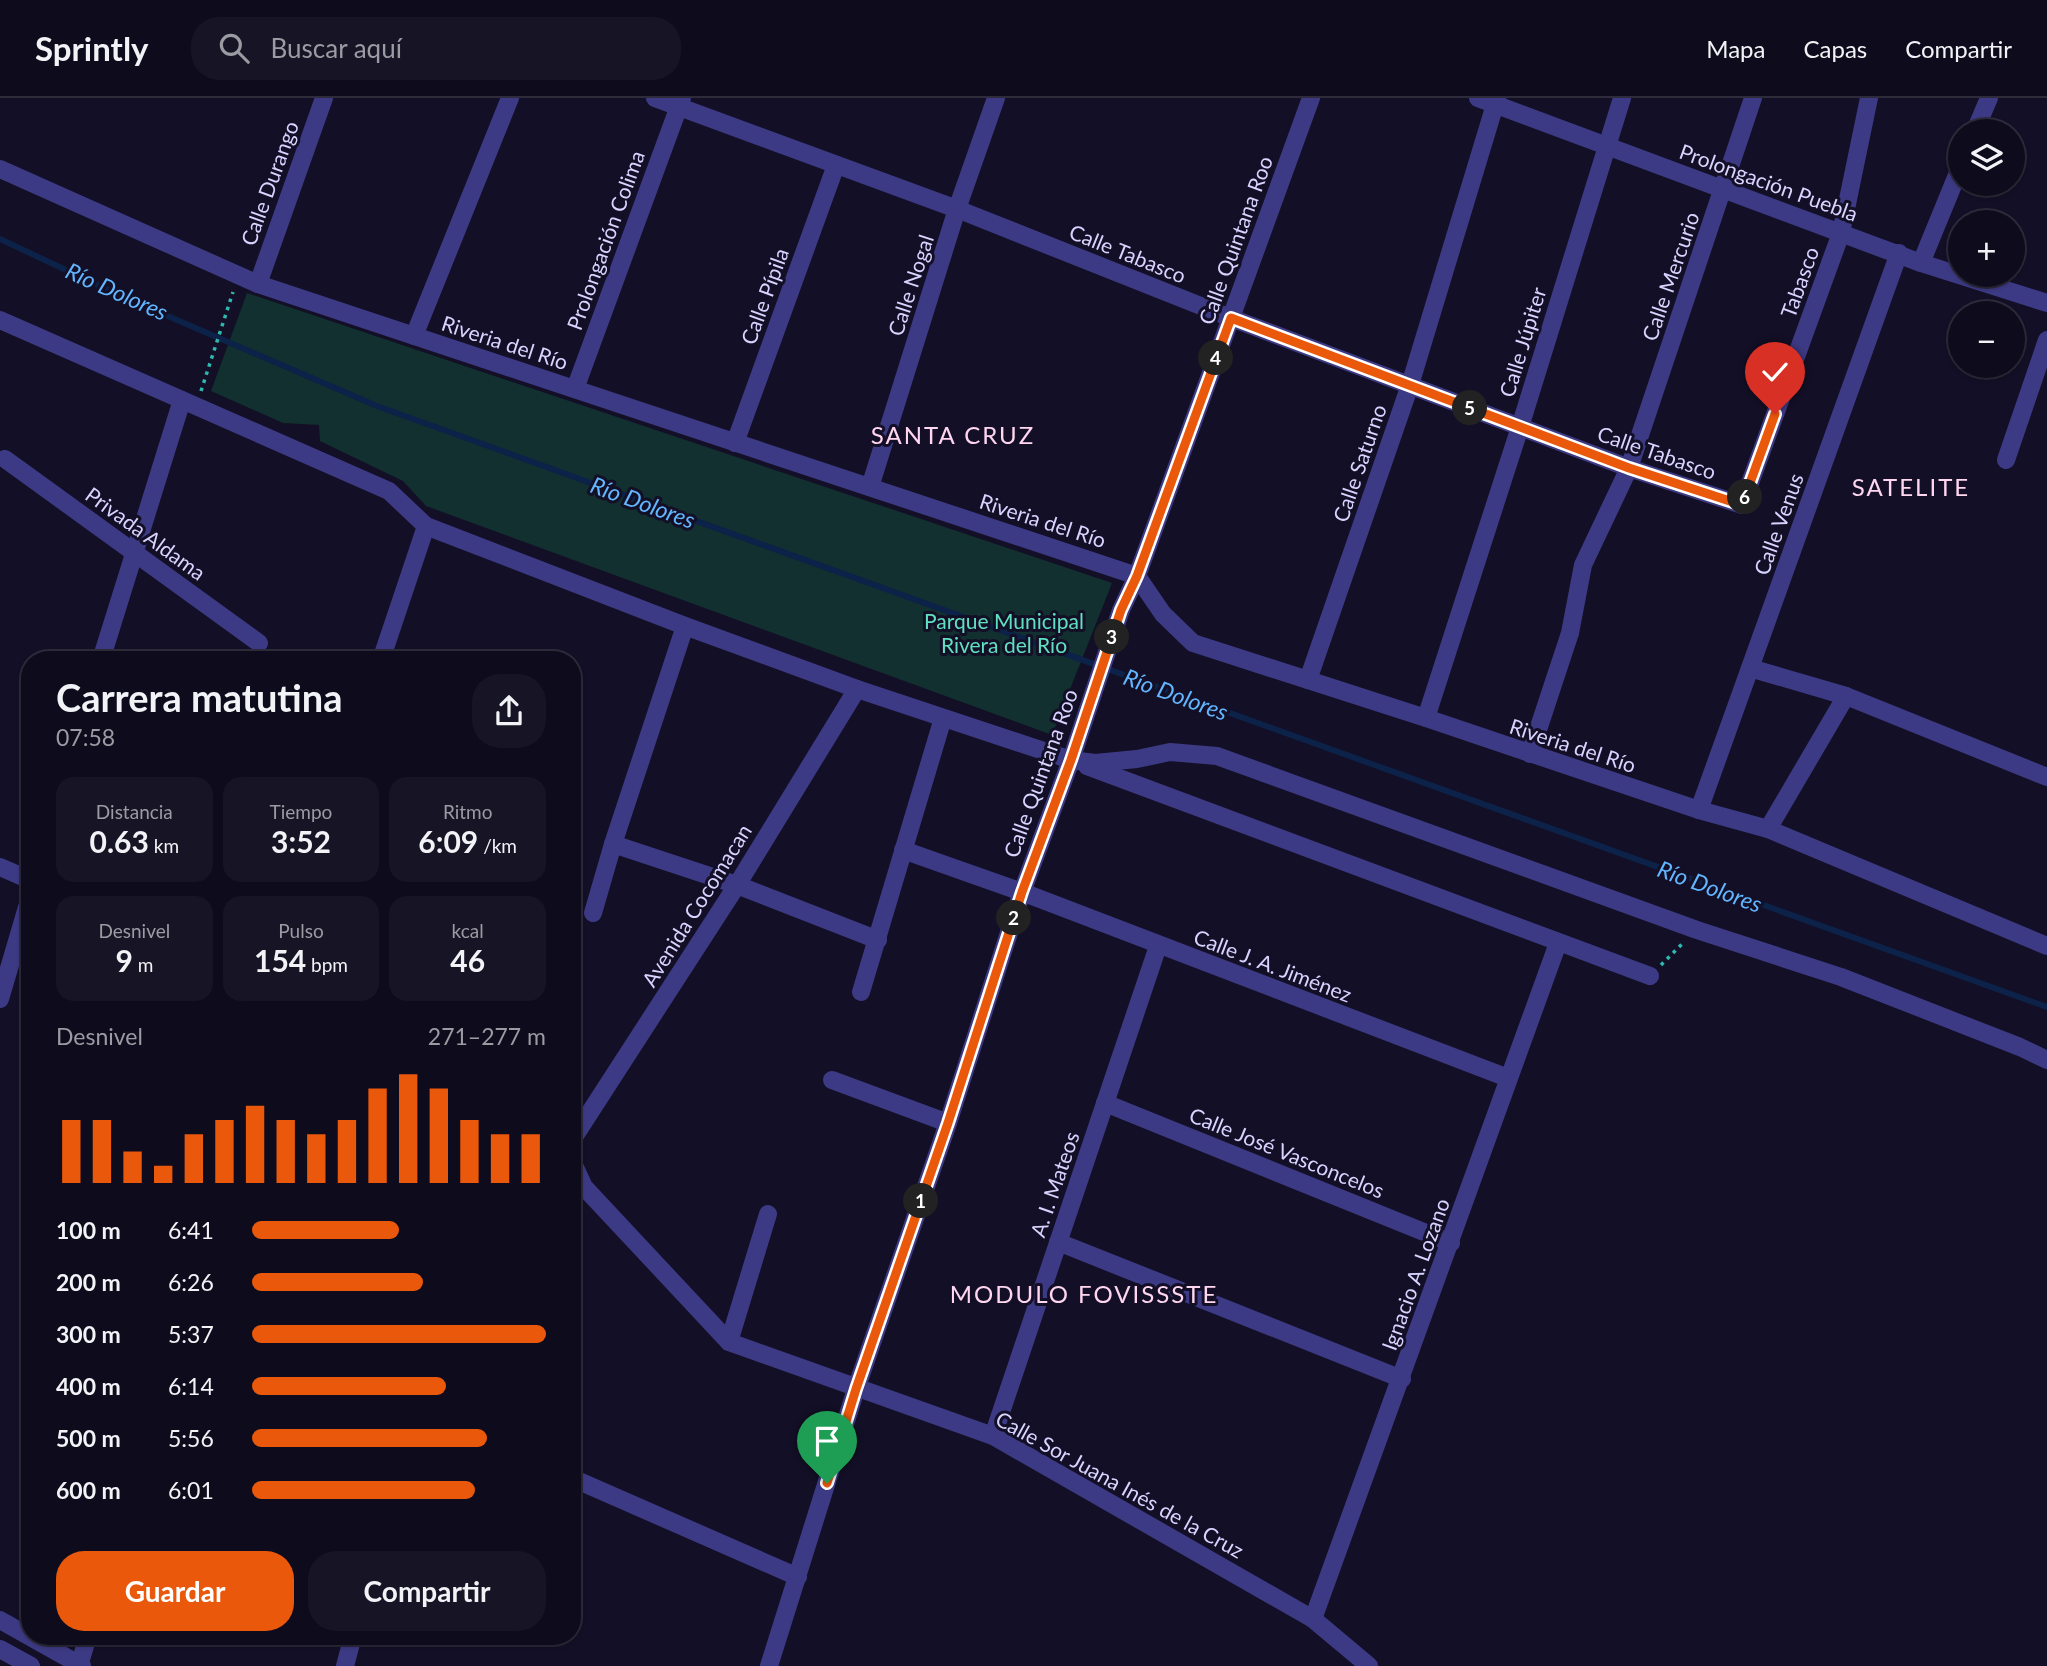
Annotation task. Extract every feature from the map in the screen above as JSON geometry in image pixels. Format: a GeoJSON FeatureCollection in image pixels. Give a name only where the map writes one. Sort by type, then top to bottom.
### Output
{"type":"FeatureCollection","features":[{"type":"Feature","properties":{"kind":"street","name":"Calle Durango"},"geometry":{"type":"LineString","coordinates":[[258,284],[324,98]]}},
{"type":"Feature","properties":{"kind":"street"},"geometry":{"type":"LineString","coordinates":[[414,336],[510,98]]}},
{"type":"Feature","properties":{"kind":"street","name":"Calle Tabasco"},"geometry":{"type":"LineString","coordinates":[[655,98],[680,103],[1231,318],[1629,468],[1742,505]]}},
{"type":"Feature","properties":{"kind":"street","name":"Calle Nogal"},"geometry":{"type":"LineString","coordinates":[[870,486],[957,209],[996,98]]}},
{"type":"Feature","properties":{"kind":"street","name":"Calle Quintana Roo"},"geometry":{"type":"LineString","coordinates":[[769,1666],[856,1389],[948,1123],[1022,892],[1071,760],[1121,610],[1137,576],[1311,98]]}},
{"type":"Feature","properties":{"kind":"street","name":"Calle Júpiter"},"geometry":{"type":"LineString","coordinates":[[1426,718],[1622,98]]}},
{"type":"Feature","properties":{"kind":"street","name":"Calle Mercurio"},"geometry":{"type":"LineString","coordinates":[[1530,754],[1570,632],[1583,565],[1629,468],[1753,98]]}},
{"type":"Feature","properties":{"kind":"street","name":"Tabasco"},"geometry":{"type":"LineString","coordinates":[[1742,505],[1842,233],[1869,98]]}},
{"type":"Feature","properties":{"kind":"street"},"geometry":{"type":"LineString","coordinates":[[1980,119],[1989,98]]}},
{"type":"Feature","properties":{"kind":"street","name":"Prolongación Puebla"},"geometry":{"type":"LineString","coordinates":[[1490,100],[1605,147],[1921,263],[2047,303]]}},
{"type":"Feature","properties":{"kind":"street","name":"Calle Saturno"},"geometry":{"type":"LineString","coordinates":[[1308,680],[1410,385],[1490,100]]}},
{"type":"Feature","properties":{"kind":"street","name":"Prolongación Colima"},"geometry":{"type":"LineString","coordinates":[[575,389],[680,103]]}},
{"type":"Feature","properties":{"kind":"street","name":"Calle Pípila"},"geometry":{"type":"LineString","coordinates":[[735,443],[836,165]]}},
{"type":"Feature","properties":{"kind":"street","name":"Riveria del Río"},"geometry":{"type":"LineString","coordinates":[[0,169],[258,284],[1137,576],[1163,614],[1193,643],[1699,810],[1768,829],[2047,946]]}},
{"type":"Feature","properties":{"kind":"street"},"geometry":{"type":"LineString","coordinates":[[1921,263],[1949,196]]}},
{"type":"Feature","properties":{"kind":"street","name":"Calle Venus"},"geometry":{"type":"LineString","coordinates":[[1699,810],[1899,253]]}},
{"type":"Feature","properties":{"kind":"street"},"geometry":{"type":"LineString","coordinates":[[0,320],[389,491],[426,526],[685,626],[857,689],[1071,760],[1650,976]]}},
{"type":"Feature","properties":{"kind":"street"},"geometry":{"type":"LineString","coordinates":[[2006,460],[2047,340]]}},
{"type":"Feature","properties":{"kind":"street"},"geometry":{"type":"LineString","coordinates":[[104,651],[181,400]]}},
{"type":"Feature","properties":{"kind":"street","name":"Privada Aldama"},"geometry":{"type":"LineString","coordinates":[[5,459],[259,643]]}},
{"type":"Feature","properties":{"kind":"street"},"geometry":{"type":"LineString","coordinates":[[384,651],[426,526]]}},
{"type":"Feature","properties":{"kind":"street"},"geometry":{"type":"LineString","coordinates":[[593,913],[685,626]]}},
{"type":"Feature","properties":{"kind":"street"},"geometry":{"type":"LineString","coordinates":[[1750,668],[1846,696],[2045,771]]}},
{"type":"Feature","properties":{"kind":"street","name":"Avenida Cocomacan"},"geometry":{"type":"LineString","coordinates":[[581,1126],[737,885],[857,689]]}},
{"type":"Feature","properties":{"kind":"street"},"geometry":{"type":"LineString","coordinates":[[1768,829],[1846,696]]}},
{"type":"Feature","properties":{"kind":"street"},"geometry":{"type":"LineString","coordinates":[[861,992],[943,718]]}},
{"type":"Feature","properties":{"kind":"street"},"geometry":{"type":"LineString","coordinates":[[1071,760],[1095,763],[1137,759],[1170,752],[1217,757],[1697,930],[1841,977],[2020,1046],[2047,1060]]}},
{"type":"Feature","properties":{"kind":"street"},"geometry":{"type":"LineString","coordinates":[[613,845],[737,885],[878,940]]}},
{"type":"Feature","properties":{"kind":"street","name":"Calle J. A. Jiménez"},"geometry":{"type":"LineString","coordinates":[[903,850],[1022,892],[1508,1078]]}},
{"type":"Feature","properties":{"kind":"street"},"geometry":{"type":"LineString","coordinates":[[0,867],[21,876]]}},
{"type":"Feature","properties":{"kind":"street"},"geometry":{"type":"LineString","coordinates":[[0,999],[21,928]]}},
{"type":"Feature","properties":{"kind":"street","name":"Ignacio A. Lozano"},"geometry":{"type":"LineString","coordinates":[[1313,1619],[1558,943]]}},
{"type":"Feature","properties":{"kind":"street","name":"A. I. Mateos"},"geometry":{"type":"LineString","coordinates":[[993,1436],[1158,946]]}},
{"type":"Feature","properties":{"kind":"street"},"geometry":{"type":"LineString","coordinates":[[832,1080],[948,1123]]}},
{"type":"Feature","properties":{"kind":"street","name":"Calle José Vasconcelos"},"geometry":{"type":"LineString","coordinates":[[1105,1103],[1451,1243]]}},
{"type":"Feature","properties":{"kind":"street","name":"Calle Sor Juana Inés de la Cruz"},"geometry":{"type":"LineString","coordinates":[[581,1182],[729,1342],[993,1436],[1313,1619],[1369,1666]]}},
{"type":"Feature","properties":{"kind":"street"},"geometry":{"type":"LineString","coordinates":[[729,1342],[768,1214]]}},
{"type":"Feature","properties":{"kind":"street"},"geometry":{"type":"LineString","coordinates":[[1058,1242],[1402,1379]]}},
{"type":"Feature","properties":{"kind":"street"},"geometry":{"type":"LineString","coordinates":[[581,1482],[798,1577]]}},
{"type":"Feature","properties":{"kind":"street"},"geometry":{"type":"LineString","coordinates":[[0,1620],[21,1632]]}},
{"type":"Feature","properties":{"kind":"street"},"geometry":{"type":"LineString","coordinates":[[44,1645],[81,1666],[86,1645]]}},
{"type":"Feature","properties":{"kind":"street"},"geometry":{"type":"LineString","coordinates":[[345,1666],[351,1645]]}},
{"type":"Feature","properties":{"kind":"street"},"geometry":{"type":"LineString","coordinates":[[0,1649],[31,1666]]}},
{"type":"Feature","properties":{"kind":"path"},"geometry":{"type":"LineString","coordinates":[[202,386],[231,298]]}},
{"type":"Feature","properties":{"kind":"path"},"geometry":{"type":"LineString","coordinates":[[1650,976],[1697,930]]}},
{"type":"Feature","properties":{"kind":"green space","name":"Parque Municipal Rivera del Río"},"geometry":{"type":"Polygon","coordinates":[[[247,293],[1112,583],[1052,735],[426,506],[403,481],[320,441],[319,425],[283,423],[211,391],[247,293]]]}},
{"type":"Feature","properties":{"kind":"waterway","name":"Río Dolores"},"geometry":{"type":"LineString","coordinates":[[0,239],[119,295],[377,406],[2047,1007]]}},
{"type":"Feature","properties":{"kind":"district","name":"SANTA CRUZ"},"geometry":{"type":"Point","coordinates":[953,434]}},
{"type":"Feature","properties":{"kind":"district","name":"SATELITE"},"geometry":{"type":"Point","coordinates":[1911,486]}},
{"type":"Feature","properties":{"kind":"district","name":"MODULO FOVISSSTE"},"geometry":{"type":"Point","coordinates":[1084,1293]}},
{"type":"Feature","properties":{"kind":"route"},"geometry":{"type":"LineString","coordinates":[[827,1483],[856,1389],[948,1123],[1022,892],[1071,760],[1121,610],[1137,576],[1231,318],[1629,468],[1742,505],[1775,414]]}}]}
